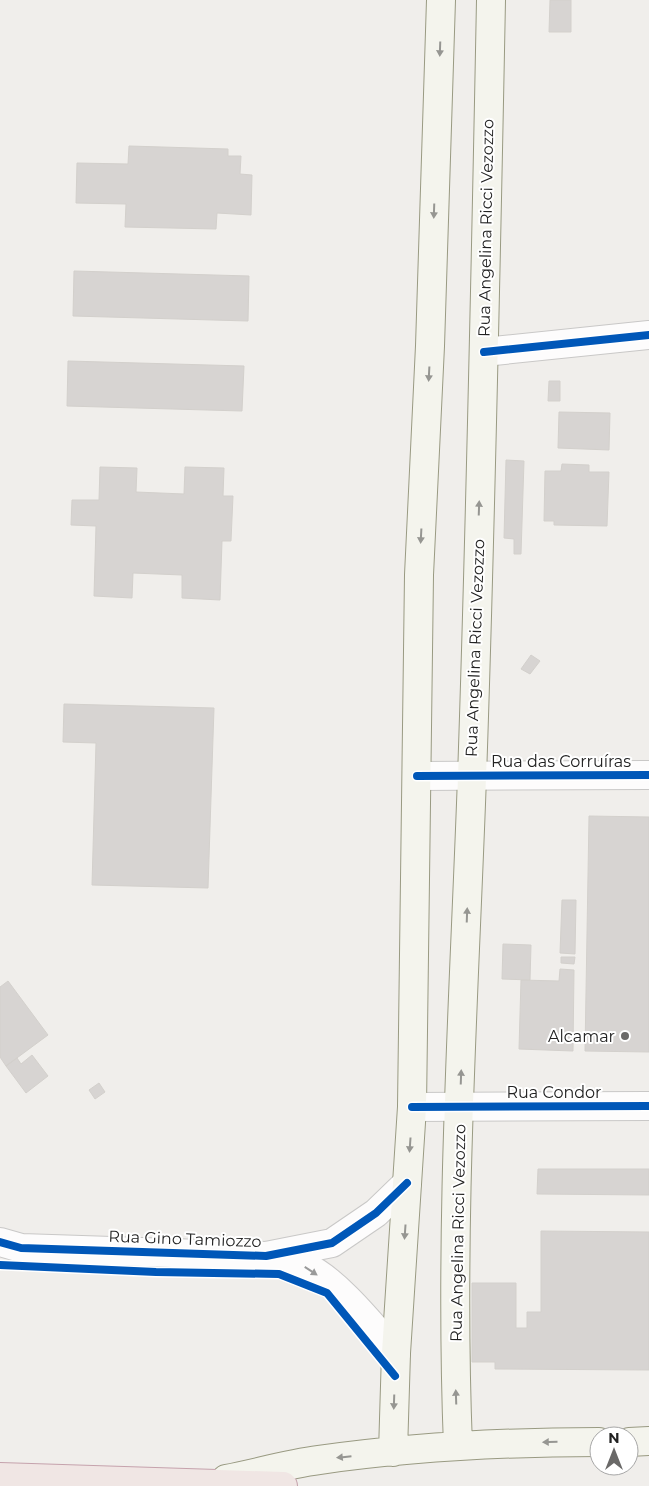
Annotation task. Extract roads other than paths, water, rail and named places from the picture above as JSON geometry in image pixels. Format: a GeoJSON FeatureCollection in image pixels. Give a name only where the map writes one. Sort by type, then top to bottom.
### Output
{"type":"FeatureCollection","features":[{"type":"Feature","properties":{"kind":"highway"},"geometry":{"type":"LineString","coordinates":[[0,1477],[282,1486]]}},
{"type":"Feature","properties":{"kind":"main road"},"geometry":{"type":"LineString","coordinates":[[393,1452],[396,1353],[412,1107],[419,575],[430,346],[441,0]]}},
{"type":"Feature","properties":{"kind":"main road","name":"Rua Angelina Ricci Vezozzo"},"geometry":{"type":"LineString","coordinates":[[458,1446],[455,1376],[460,1106],[484,352],[491,0]]}},
{"type":"Feature","properties":{"kind":"main road"},"geometry":{"type":"LineString","coordinates":[[208,1483],[317,1460],[458,1446],[589,1442]]}},
{"type":"Feature","properties":{"kind":"street"},"geometry":{"type":"LineString","coordinates":[[484,352],[649,335]]}},
{"type":"Feature","properties":{"kind":"street","name":"Rua das Corruíras"},"geometry":{"type":"LineString","coordinates":[[417,776],[472,774],[649,775]]}},
{"type":"Feature","properties":{"kind":"street","name":"Rua Condor"},"geometry":{"type":"LineString","coordinates":[[412,1107],[649,1106]]}},
{"type":"Feature","properties":{"kind":"street","name":"Rua Gino Tamiozzo"},"geometry":{"type":"LineString","coordinates":[[0,1242],[21,1248],[266,1256],[332,1243],[376,1213],[407,1183]]}},
{"type":"Feature","properties":{"kind":"street","name":"Rua Gino Tamiozzo"},"geometry":{"type":"LineString","coordinates":[[266,1256],[306,1267],[326,1280],[396,1353]]}},
{"type":"Feature","properties":{"kind":"place","name":"Alcamar"},"geometry":{"type":"Point","coordinates":[625,1036]}}]}
